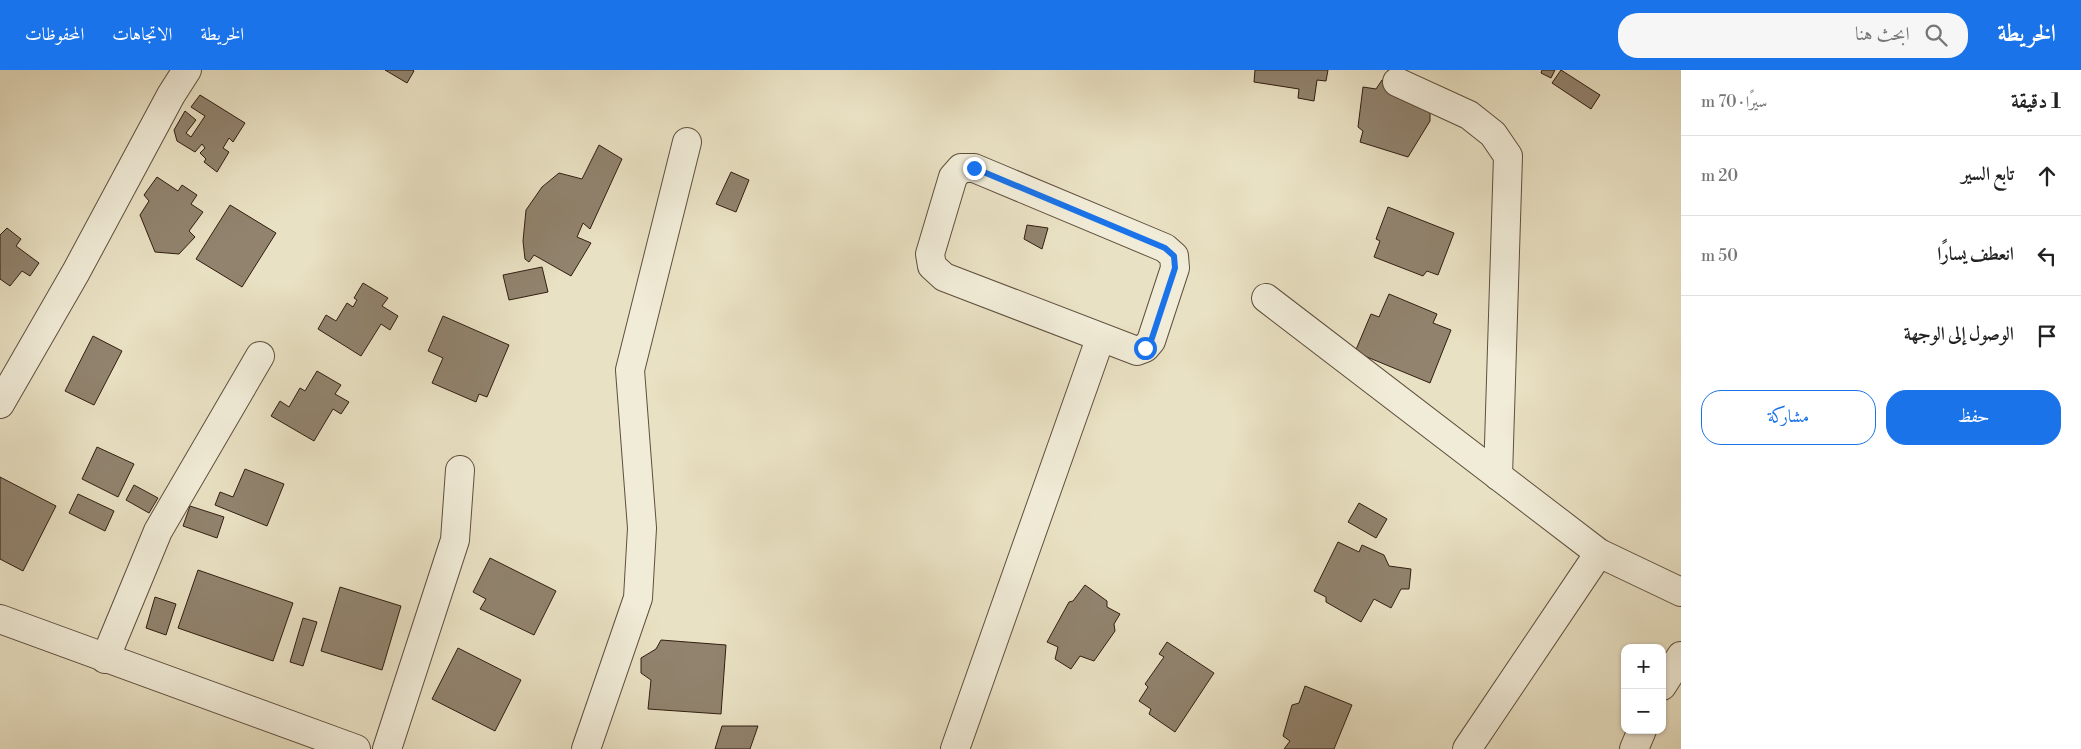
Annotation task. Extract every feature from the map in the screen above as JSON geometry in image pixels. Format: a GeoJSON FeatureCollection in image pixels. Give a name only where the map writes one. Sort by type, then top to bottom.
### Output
{"type":"FeatureCollection","features":[{"type":"Feature","properties":{"kind":"street"},"geometry":{"type":"LineString","coordinates":[[0,404],[76,272],[186,70]]}},
{"type":"Feature","properties":{"kind":"street"},"geometry":{"type":"LineString","coordinates":[[1397,82],[1469,115],[1493,134],[1508,156],[1498,476]]}},
{"type":"Feature","properties":{"kind":"street"},"geometry":{"type":"LineString","coordinates":[[586,749],[638,598],[642,528],[630,370],[687,142]]}},
{"type":"Feature","properties":{"kind":"street"},"geometry":{"type":"LineString","coordinates":[[961,168],[974,168],[1165,248],[1174,256],[1175,268],[1151,341],[1145,348],[1137,351],[1100,339],[944,277],[932,266],[930,254],[935,237],[953,177],[961,168]]}},
{"type":"Feature","properties":{"kind":"street"},"geometry":{"type":"LineString","coordinates":[[1266,298],[1599,553],[1681,592]]}},
{"type":"Feature","properties":{"kind":"street"},"geometry":{"type":"LineString","coordinates":[[955,749],[1100,339]]}},
{"type":"Feature","properties":{"kind":"street"},"geometry":{"type":"LineString","coordinates":[[106,658],[158,531],[260,356]]}},
{"type":"Feature","properties":{"kind":"street"},"geometry":{"type":"LineString","coordinates":[[387,749],[455,540],[460,470]]}},
{"type":"Feature","properties":{"kind":"street"},"geometry":{"type":"LineString","coordinates":[[1467,749],[1599,553]]}},
{"type":"Feature","properties":{"kind":"street"},"geometry":{"type":"LineString","coordinates":[[0,619],[356,749]]}},
{"type":"Feature","properties":{"kind":"street"},"geometry":{"type":"LineString","coordinates":[[1666,680],[1681,656]]}},
{"type":"Feature","properties":{"kind":"street"},"geometry":{"type":"LineString","coordinates":[[1634,749],[1640,734]]}},
{"type":"Feature","properties":{"kind":"building"},"geometry":{"type":"Polygon","coordinates":[[[385,70],[413,70],[414,71],[407,83],[385,70]]]}},
{"type":"Feature","properties":{"kind":"building"},"geometry":{"type":"Polygon","coordinates":[[[1255,70],[1328,70],[1326,81],[1317,80],[1314,101],[1298,98],[1299,89],[1254,82],[1255,70]]]}},
{"type":"Feature","properties":{"kind":"building"},"geometry":{"type":"Polygon","coordinates":[[[1542,70],[1555,70],[1551,78],[1541,73],[1542,70]]]}},
{"type":"Feature","properties":{"kind":"building"},"geometry":{"type":"Polygon","coordinates":[[[1561,70],[1600,95],[1591,109],[1552,83],[1561,70]]]}},
{"type":"Feature","properties":{"kind":"building"},"geometry":{"type":"Polygon","coordinates":[[[1382,80],[1411,89],[1430,110],[1430,121],[1408,157],[1360,142],[1363,131],[1358,127],[1363,87],[1376,89],[1382,80]]]}},
{"type":"Feature","properties":{"kind":"building"},"geometry":{"type":"Polygon","coordinates":[[[200,95],[245,123],[233,142],[229,138],[223,148],[229,152],[217,172],[204,162],[206,159],[200,153],[205,148],[202,144],[195,152],[177,141],[174,130],[185,111],[196,120],[186,133],[191,137],[205,116],[191,107],[200,95]]]}},
{"type":"Feature","properties":{"kind":"building"},"geometry":{"type":"Polygon","coordinates":[[[599,145],[622,159],[590,229],[583,223],[577,237],[591,243],[571,276],[534,255],[529,262],[525,259],[523,241],[526,210],[542,187],[559,173],[582,179],[599,145]]]}},
{"type":"Feature","properties":{"kind":"building"},"geometry":{"type":"Polygon","coordinates":[[[731,172],[749,180],[736,212],[716,204],[731,172]]]}},
{"type":"Feature","properties":{"kind":"building"},"geometry":{"type":"Polygon","coordinates":[[[157,177],[178,191],[182,185],[197,195],[191,204],[203,212],[189,231],[195,237],[179,254],[155,252],[140,215],[149,201],[144,195],[157,177]]]}},
{"type":"Feature","properties":{"kind":"building"},"geometry":{"type":"Polygon","coordinates":[[[230,205],[276,233],[242,287],[196,259],[230,205]]]}},
{"type":"Feature","properties":{"kind":"building"},"geometry":{"type":"Polygon","coordinates":[[[1388,207],[1454,233],[1438,275],[1427,271],[1423,276],[1374,257],[1380,241],[1376,239],[1388,207]]]}},
{"type":"Feature","properties":{"kind":"building"},"geometry":{"type":"Polygon","coordinates":[[[1027,225],[1048,228],[1042,249],[1024,239],[1027,225]]]}},
{"type":"Feature","properties":{"kind":"building"},"geometry":{"type":"Polygon","coordinates":[[[7,228],[21,239],[16,246],[39,263],[30,276],[22,271],[10,286],[0,279],[0,235],[7,228]]]}},
{"type":"Feature","properties":{"kind":"building"},"geometry":{"type":"Polygon","coordinates":[[[542,267],[548,292],[509,300],[503,275],[542,267]]]}},
{"type":"Feature","properties":{"kind":"building"},"geometry":{"type":"Polygon","coordinates":[[[363,283],[388,298],[382,306],[398,316],[390,330],[381,324],[361,356],[318,329],[326,315],[336,321],[347,303],[353,307],[357,300],[354,298],[363,283]]]}},
{"type":"Feature","properties":{"kind":"building"},"geometry":{"type":"Polygon","coordinates":[[[1389,294],[1437,314],[1433,323],[1451,330],[1430,383],[1355,352],[1371,314],[1379,317],[1389,294]]]}},
{"type":"Feature","properties":{"kind":"building"},"geometry":{"type":"Polygon","coordinates":[[[443,316],[509,345],[487,397],[479,394],[476,402],[432,383],[443,358],[428,351],[443,316]]]}},
{"type":"Feature","properties":{"kind":"building"},"geometry":{"type":"Polygon","coordinates":[[[93,336],[122,351],[94,405],[65,391],[93,336]]]}},
{"type":"Feature","properties":{"kind":"building"},"geometry":{"type":"Polygon","coordinates":[[[317,371],[341,385],[335,394],[349,402],[341,414],[333,409],[314,441],[271,416],[280,401],[289,407],[300,388],[305,391],[317,371]]]}},
{"type":"Feature","properties":{"kind":"building"},"geometry":{"type":"Polygon","coordinates":[[[97,447],[134,464],[118,497],[82,479],[97,447]]]}},
{"type":"Feature","properties":{"kind":"building"},"geometry":{"type":"Polygon","coordinates":[[[245,469],[284,484],[267,526],[215,505],[220,492],[233,497],[245,469]]]}},
{"type":"Feature","properties":{"kind":"building"},"geometry":{"type":"Polygon","coordinates":[[[0,477],[56,506],[23,571],[0,559],[0,477]]]}},
{"type":"Feature","properties":{"kind":"building"},"geometry":{"type":"Polygon","coordinates":[[[134,485],[158,498],[149,513],[126,500],[134,485]]]}},
{"type":"Feature","properties":{"kind":"building"},"geometry":{"type":"Polygon","coordinates":[[[78,494],[114,511],[105,531],[69,513],[78,494]]]}},
{"type":"Feature","properties":{"kind":"building"},"geometry":{"type":"Polygon","coordinates":[[[1359,503],[1387,519],[1376,538],[1348,522],[1359,503]]]}},
{"type":"Feature","properties":{"kind":"building"},"geometry":{"type":"Polygon","coordinates":[[[190,506],[224,517],[217,538],[183,526],[190,506]]]}},
{"type":"Feature","properties":{"kind":"building"},"geometry":{"type":"Polygon","coordinates":[[[1338,542],[1359,552],[1362,545],[1384,555],[1389,566],[1411,569],[1409,589],[1401,589],[1391,608],[1374,599],[1361,622],[1326,602],[1326,597],[1314,591],[1338,542]]]}},
{"type":"Feature","properties":{"kind":"building"},"geometry":{"type":"Polygon","coordinates":[[[490,558],[556,591],[534,635],[480,609],[486,599],[473,592],[490,558]]]}},
{"type":"Feature","properties":{"kind":"building"},"geometry":{"type":"Polygon","coordinates":[[[198,570],[293,603],[273,661],[178,628],[198,570]]]}},
{"type":"Feature","properties":{"kind":"building"},"geometry":{"type":"Polygon","coordinates":[[[1085,585],[1107,601],[1107,607],[1120,614],[1114,624],[1115,631],[1094,661],[1080,656],[1071,669],[1055,659],[1058,647],[1047,642],[1069,602],[1073,601],[1085,585]]]}},
{"type":"Feature","properties":{"kind":"building"},"geometry":{"type":"Polygon","coordinates":[[[340,587],[401,606],[382,670],[321,651],[340,587]]]}},
{"type":"Feature","properties":{"kind":"building"},"geometry":{"type":"Polygon","coordinates":[[[155,597],[176,604],[166,635],[146,628],[155,597]]]}},
{"type":"Feature","properties":{"kind":"building"},"geometry":{"type":"Polygon","coordinates":[[[303,618],[317,622],[303,666],[290,662],[303,618]]]}},
{"type":"Feature","properties":{"kind":"building"},"geometry":{"type":"Polygon","coordinates":[[[661,640],[726,645],[721,714],[648,709],[651,680],[641,673],[641,658],[656,649],[661,640]]]}},
{"type":"Feature","properties":{"kind":"building"},"geometry":{"type":"Polygon","coordinates":[[[1167,642],[1214,673],[1175,732],[1149,714],[1151,709],[1139,701],[1148,687],[1145,684],[1164,657],[1159,654],[1167,642]]]}},
{"type":"Feature","properties":{"kind":"building"},"geometry":{"type":"Polygon","coordinates":[[[458,648],[521,680],[495,731],[432,699],[458,648]]]}},
{"type":"Feature","properties":{"kind":"building"},"geometry":{"type":"Polygon","coordinates":[[[1305,686],[1352,705],[1334,749],[1284,749],[1290,741],[1283,736],[1292,705],[1299,703],[1305,686]]]}},
{"type":"Feature","properties":{"kind":"building"},"geometry":{"type":"Polygon","coordinates":[[[722,726],[758,726],[750,749],[715,749],[722,726]]]}},
{"type":"Feature","properties":{"kind":"route"},"geometry":{"type":"LineString","coordinates":[[974,168],[1165,248],[1174,256],[1175,268],[1151,341],[1145,348]]}}]}
